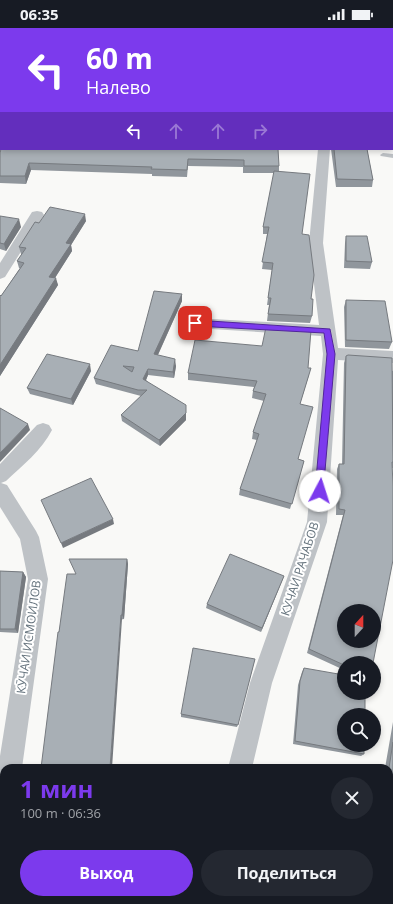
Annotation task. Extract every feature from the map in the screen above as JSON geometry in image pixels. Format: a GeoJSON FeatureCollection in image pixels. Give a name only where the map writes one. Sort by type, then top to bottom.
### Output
{"type":"FeatureCollection","features":[{"type":"Feature","properties":{"kind":"street","name":"КУЧАИ РАЧАБОВ"},"geometry":{"type":"LineString","coordinates":[[241,764],[261,683],[317,522],[331,354],[316,243],[324,150]]}},
{"type":"Feature","properties":{"kind":"street"},"geometry":{"type":"LineString","coordinates":[[0,274],[37,215]]}},
{"type":"Feature","properties":{"kind":"street"},"geometry":{"type":"LineString","coordinates":[[195,323],[327,331]]}},
{"type":"Feature","properties":{"kind":"street"},"geometry":{"type":"LineString","coordinates":[[331,354],[393,358]]}},
{"type":"Feature","properties":{"kind":"street"},"geometry":{"type":"LineString","coordinates":[[0,476],[26,450],[43,430]]}},
{"type":"Feature","properties":{"kind":"street","name":"КӮЧАИ ИСМОИЛОВ"},"geometry":{"type":"LineString","coordinates":[[0,491],[29,537],[38,579],[11,764]]}},
{"type":"Feature","properties":{"kind":"lane"},"geometry":{"type":"LineString","coordinates":[[384,155],[393,156]]}},
{"type":"Feature","properties":{"kind":"building"},"geometry":{"type":"Polygon","coordinates":[[[1,150],[278,150],[279,166],[244,166],[244,160],[188,159],[187,170],[151,169],[152,167],[29,163],[25,176],[0,176],[1,150]]]}},
{"type":"Feature","properties":{"kind":"building"},"geometry":{"type":"Polygon","coordinates":[[[334,150],[367,150],[373,180],[337,179],[334,150]]]}},
{"type":"Feature","properties":{"kind":"building"},"geometry":{"type":"Polygon","coordinates":[[[274,171],[310,174],[302,234],[309,235],[314,275],[311,299],[313,299],[312,316],[268,314],[271,298],[268,298],[273,263],[262,262],[269,227],[263,227],[274,171]]]}},
{"type":"Feature","properties":{"kind":"building"},"geometry":{"type":"Polygon","coordinates":[[[50,207],[85,214],[66,243],[71,244],[49,277],[56,278],[0,365],[0,295],[1,296],[24,263],[17,261],[26,248],[19,247],[35,222],[39,223],[50,207]]]}},
{"type":"Feature","properties":{"kind":"building"},"geometry":{"type":"Polygon","coordinates":[[[0,216],[19,219],[4,244],[0,243],[0,216]]]}},
{"type":"Feature","properties":{"kind":"building"},"geometry":{"type":"Polygon","coordinates":[[[346,236],[367,236],[372,262],[346,261],[346,236]]]}},
{"type":"Feature","properties":{"kind":"building"},"geometry":{"type":"Polygon","coordinates":[[[154,291],[182,294],[154,354],[175,359],[173,372],[148,369],[143,379],[186,405],[186,413],[159,440],[121,415],[147,390],[138,390],[94,378],[111,345],[138,351],[154,291]],[[123,366],[132,372],[134,367],[123,366]]]}},
{"type":"Feature","properties":{"kind":"building"},"geometry":{"type":"Polygon","coordinates":[[[346,300],[385,301],[392,342],[346,340],[346,300]]]}},
{"type":"Feature","properties":{"kind":"building"},"geometry":{"type":"Polygon","coordinates":[[[266,327],[311,330],[308,368],[311,368],[300,404],[313,407],[298,459],[304,461],[292,504],[240,489],[259,434],[253,432],[266,394],[253,391],[257,381],[188,373],[195,340],[262,346],[266,327]]]}},
{"type":"Feature","properties":{"kind":"building"},"geometry":{"type":"Polygon","coordinates":[[[47,354],[90,364],[71,399],[27,388],[47,354]]]}},
{"type":"Feature","properties":{"kind":"building"},"geometry":{"type":"Polygon","coordinates":[[[346,356],[392,358],[393,560],[381,622],[381,604],[337,604],[337,648],[376,648],[374,656],[337,656],[337,662],[309,649],[345,510],[339,509],[339,464],[344,464],[346,356]]]}},
{"type":"Feature","properties":{"kind":"building"},"geometry":{"type":"Polygon","coordinates":[[[0,408],[28,424],[0,453],[0,408]]]}},
{"type":"Feature","properties":{"kind":"building"},"geometry":{"type":"Polygon","coordinates":[[[91,478],[113,519],[61,543],[41,500],[91,478]]]}},
{"type":"Feature","properties":{"kind":"building"},"geometry":{"type":"Polygon","coordinates":[[[230,554],[284,576],[262,628],[207,604],[230,554]]]}},
{"type":"Feature","properties":{"kind":"building"},"geometry":{"type":"Polygon","coordinates":[[[69,559],[127,559],[121,615],[110,764],[42,764],[58,632],[67,574],[76,574],[69,559]]]}},
{"type":"Feature","properties":{"kind":"building"},"geometry":{"type":"Polygon","coordinates":[[[0,571],[23,572],[15,629],[0,629],[0,571]]]}},
{"type":"Feature","properties":{"kind":"building"},"geometry":{"type":"Polygon","coordinates":[[[193,648],[255,659],[238,725],[181,714],[193,648]]]}},
{"type":"Feature","properties":{"kind":"building"},"geometry":{"type":"Polygon","coordinates":[[[304,668],[337,674],[337,700],[365,700],[365,708],[337,708],[337,749],[295,741],[300,681],[304,668]]]}},
{"type":"Feature","properties":{"kind":"building"},"geometry":{"type":"Polygon","coordinates":[[[393,742],[393,764],[390,764],[393,742]]]}},
{"type":"Feature","properties":{"kind":"building"},"geometry":{"type":"Polygon","coordinates":[[[353,752],[364,752],[364,754],[353,752]]]}},
{"type":"Feature","properties":{"kind":"route"},"geometry":{"type":"LineString","coordinates":[[195,323],[327,331],[331,354],[320,491]]}}]}
